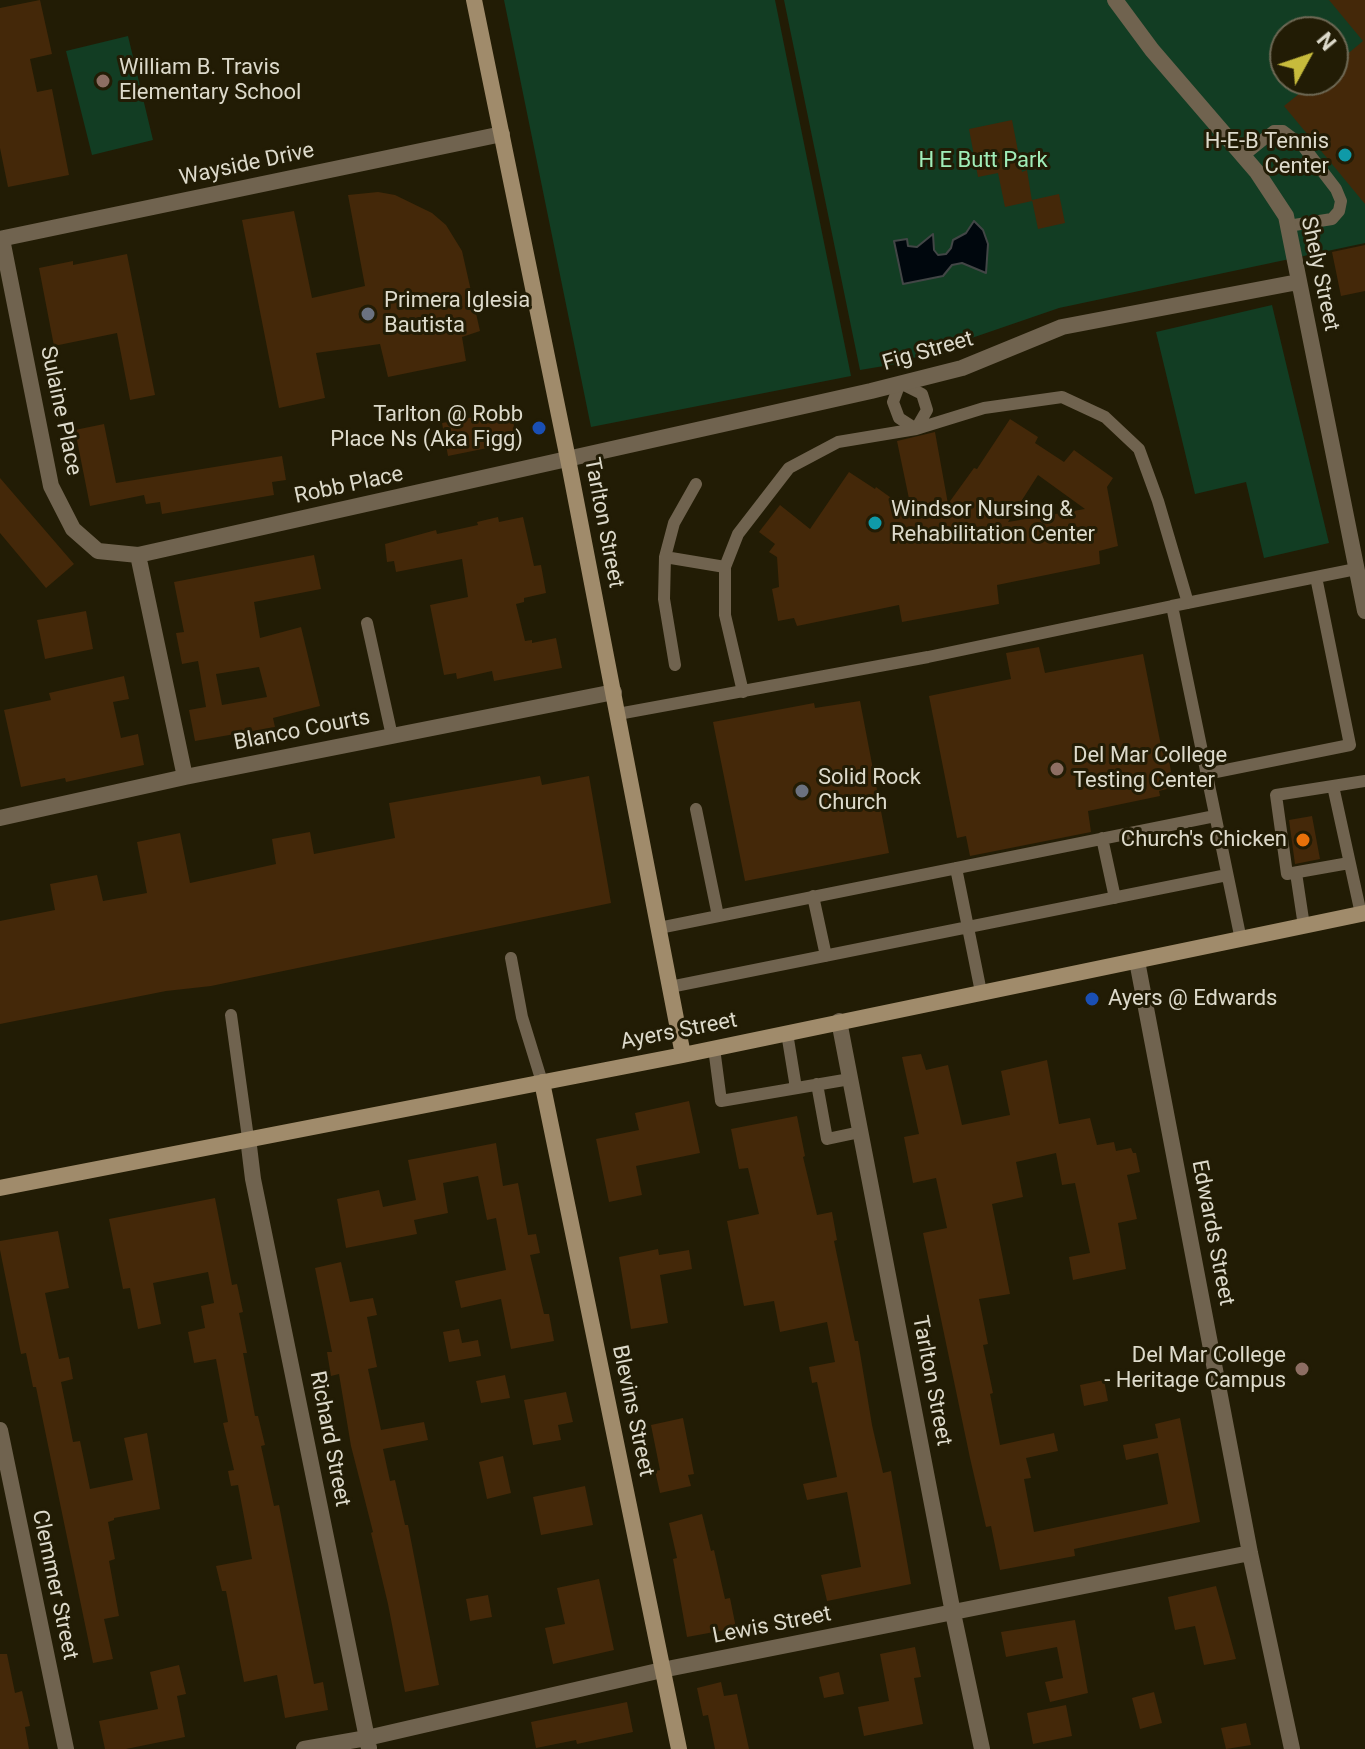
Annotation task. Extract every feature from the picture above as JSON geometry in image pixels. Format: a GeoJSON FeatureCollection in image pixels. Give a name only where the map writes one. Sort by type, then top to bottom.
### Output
{"type":"FeatureCollection","features":[{"type":"Feature","properties":{"kind":"street","name":"Tarlton Street"},"geometry":{"type":"LineString","coordinates":[[474,0],[568,459],[683,1055]]}},
{"type":"Feature","properties":{"kind":"street","name":"Shely Street"},"geometry":{"type":"LineString","coordinates":[[1115,0],[1152,50],[1243,156],[1286,216],[1365,611]]}},
{"type":"Feature","properties":{"kind":"street","name":"Wayside Drive"},"geometry":{"type":"LineString","coordinates":[[1,239],[502,134]]}},
{"type":"Feature","properties":{"kind":"street","name":"Sulaine Place"},"geometry":{"type":"LineString","coordinates":[[1,239],[51,486],[73,529],[98,551],[138,555]]}},
{"type":"Feature","properties":{"kind":"street","name":"Fig Street"},"geometry":{"type":"LineString","coordinates":[[568,459],[962,368],[1062,327],[1298,282]]}},
{"type":"Feature","properties":{"kind":"street","name":"Robb Place"},"geometry":{"type":"LineString","coordinates":[[138,555],[568,459]]}},
{"type":"Feature","properties":{"kind":"street"},"geometry":{"type":"LineString","coordinates":[[138,555],[185,777]]}},
{"type":"Feature","properties":{"kind":"street","name":"Blanco Courts"},"geometry":{"type":"LineString","coordinates":[[0,818],[185,777],[614,692]]}},
{"type":"Feature","properties":{"kind":"street","name":"Ayers Street"},"geometry":{"type":"LineString","coordinates":[[0,1188],[683,1055],[1363,914]]}},
{"type":"Feature","properties":{"kind":"street","name":"Edwards Street"},"geometry":{"type":"LineString","coordinates":[[1137,961],[1250,1553],[1292,1749]]}},
{"type":"Feature","properties":{"kind":"street","name":"Tarlton Street"},"geometry":{"type":"LineString","coordinates":[[839,1021],[982,1749]]}},
{"type":"Feature","properties":{"kind":"street","name":"Blevins Street"},"geometry":{"type":"LineString","coordinates":[[542,1082],[679,1749]]}},
{"type":"Feature","properties":{"kind":"street","name":"Richard Street"},"geometry":{"type":"LineString","coordinates":[[248,1138],[253,1179],[368,1744]]}},
{"type":"Feature","properties":{"kind":"street","name":"Clemmer Street"},"geometry":{"type":"LineString","coordinates":[[0,1431],[5,1480],[66,1749]]}},
{"type":"Feature","properties":{"kind":"street","name":"Lewis Street"},"geometry":{"type":"LineString","coordinates":[[304,1749],[368,1744],[662,1670],[1250,1553]]}},
{"type":"Feature","properties":{"kind":"lane"},"geometry":{"type":"LineString","coordinates":[[1243,156],[1274,131],[1283,131],[1303,146],[1336,189],[1341,201],[1339,211],[1332,219],[1288,226]]}},
{"type":"Feature","properties":{"kind":"lane"},"geometry":{"type":"LineString","coordinates":[[900,383],[922,394],[927,410],[916,429],[899,418],[893,402],[900,383]]}},
{"type":"Feature","properties":{"kind":"lane"},"geometry":{"type":"LineString","coordinates":[[743,692],[725,615],[725,567],[738,534],[789,468],[838,442],[916,429],[984,408],[1062,397],[1105,417],[1139,449],[1188,603]]}},
{"type":"Feature","properties":{"kind":"lane"},"geometry":{"type":"LineString","coordinates":[[675,665],[664,599],[665,557],[674,523],[696,484]]}},
{"type":"Feature","properties":{"kind":"lane"},"geometry":{"type":"LineString","coordinates":[[665,557],[725,567]]}},
{"type":"Feature","properties":{"kind":"lane"},"geometry":{"type":"LineString","coordinates":[[618,714],[928,657],[1356,569]]}},
{"type":"Feature","properties":{"kind":"lane"},"geometry":{"type":"LineString","coordinates":[[1316,577],[1350,745]]}},
{"type":"Feature","properties":{"kind":"lane"},"geometry":{"type":"LineString","coordinates":[[1172,606],[1241,940]]}},
{"type":"Feature","properties":{"kind":"lane"},"geometry":{"type":"LineString","coordinates":[[367,623],[392,736]]}},
{"type":"Feature","properties":{"kind":"lane"},"geometry":{"type":"LineString","coordinates":[[1206,774],[1365,742]]}},
{"type":"Feature","properties":{"kind":"lane"},"geometry":{"type":"LineString","coordinates":[[1349,863],[1287,874],[1276,795],[1365,781]]}},
{"type":"Feature","properties":{"kind":"lane"},"geometry":{"type":"LineString","coordinates":[[1333,786],[1363,914]]}},
{"type":"Feature","properties":{"kind":"lane"},"geometry":{"type":"LineString","coordinates":[[696,809],[718,916]]}},
{"type":"Feature","properties":{"kind":"lane"},"geometry":{"type":"LineString","coordinates":[[659,928],[1215,816]]}},
{"type":"Feature","properties":{"kind":"lane"},"geometry":{"type":"LineString","coordinates":[[1102,838],[1115,898]]}},
{"type":"Feature","properties":{"kind":"lane"},"geometry":{"type":"LineString","coordinates":[[956,868],[981,992]]}},
{"type":"Feature","properties":{"kind":"lane"},"geometry":{"type":"LineString","coordinates":[[1296,873],[1304,926]]}},
{"type":"Feature","properties":{"kind":"lane"},"geometry":{"type":"LineString","coordinates":[[670,987],[1227,875]]}},
{"type":"Feature","properties":{"kind":"lane"},"geometry":{"type":"LineString","coordinates":[[813,896],[826,956]]}},
{"type":"Feature","properties":{"kind":"lane"},"geometry":{"type":"LineString","coordinates":[[511,958],[522,1017],[542,1082]]}},
{"type":"Feature","properties":{"kind":"lane"},"geometry":{"type":"LineString","coordinates":[[231,1015],[248,1138]]}},
{"type":"Feature","properties":{"kind":"lane"},"geometry":{"type":"LineString","coordinates":[[787,1033],[796,1088]]}},
{"type":"Feature","properties":{"kind":"lane"},"geometry":{"type":"LineString","coordinates":[[714,1048],[721,1101],[850,1079]]}},
{"type":"Feature","properties":{"kind":"lane"},"geometry":{"type":"LineString","coordinates":[[817,1084],[827,1139],[860,1132]]}},
{"type":"Feature","properties":{"kind":"green space"},"geometry":{"type":"Polygon","coordinates":[[[504,0],[775,0],[851,376],[591,427],[504,0]]]}},
{"type":"Feature","properties":{"kind":"green space","name":"H E Butt Park"},"geometry":{"type":"Polygon","coordinates":[[[784,0],[1365,0],[1365,243],[1059,308],[896,364],[860,370],[784,0]]]}},
{"type":"Feature","properties":{"kind":"green space"},"geometry":{"type":"Polygon","coordinates":[[[128,36],[153,140],[92,155],[66,51],[128,36]]]}},
{"type":"Feature","properties":{"kind":"green space"},"geometry":{"type":"Polygon","coordinates":[[[1272,305],[1329,543],[1264,558],[1246,482],[1195,494],[1156,332],[1272,305]]]}},
{"type":"Feature","properties":{"kind":"shaded area"},"geometry":{"type":"Polygon","coordinates":[[[974,221],[983,230],[988,244],[986,273],[962,263],[952,265],[943,276],[903,284],[894,241],[907,239],[908,246],[917,247],[933,234],[934,250],[938,255],[946,254],[953,240],[966,233],[974,221]]]}},
{"type":"Feature","properties":{"kind":"building"},"geometry":{"type":"Polygon","coordinates":[[[40,0],[52,54],[30,59],[37,92],[52,89],[69,175],[8,187],[0,148],[0,8],[40,0]]]}},
{"type":"Feature","properties":{"kind":"building","name":"H-E-B Tennis Center"},"geometry":{"type":"Polygon","coordinates":[[[1329,0],[1365,0],[1365,204],[1284,106],[1296,96],[1349,96],[1349,53],[1363,41],[1349,24],[1349,16],[1342,16],[1329,0]]]}},
{"type":"Feature","properties":{"kind":"building"},"geometry":{"type":"Polygon","coordinates":[[[1012,120],[1022,172],[1027,170],[1032,201],[1005,207],[998,173],[978,177],[969,129],[1012,120]]]}},
{"type":"Feature","properties":{"kind":"building","name":"Primera Iglesia Bautista"},"geometry":{"type":"Polygon","coordinates":[[[378,192],[395,195],[432,213],[446,225],[462,251],[480,331],[462,337],[466,361],[388,377],[380,344],[316,353],[325,398],[279,408],[242,220],[294,211],[312,298],[365,286],[348,195],[378,192]]]}},
{"type":"Feature","properties":{"kind":"building"},"geometry":{"type":"Polygon","coordinates":[[[1059,194],[1065,223],[1038,229],[1032,200],[1059,194]]]}},
{"type":"Feature","properties":{"kind":"building"},"geometry":{"type":"Polygon","coordinates":[[[1365,245],[1365,291],[1341,296],[1332,252],[1365,245]]]}},
{"type":"Feature","properties":{"kind":"building"},"geometry":{"type":"Polygon","coordinates":[[[127,254],[155,395],[130,400],[117,333],[54,346],[39,268],[127,254]]]}},
{"type":"Feature","properties":{"kind":"building"},"geometry":{"type":"Polygon","coordinates":[[[511,410],[517,442],[448,456],[442,423],[511,410]]]}},
{"type":"Feature","properties":{"kind":"building","name":"Windsor Nursing & Rehabilitation Center"},"geometry":{"type":"Polygon","coordinates":[[[1010,419],[1038,437],[1035,443],[1064,462],[1074,450],[1113,478],[1107,487],[1118,546],[1099,551],[1100,564],[997,585],[999,604],[902,622],[899,605],[797,626],[794,618],[778,621],[772,589],[779,587],[777,557],[769,552],[775,544],[759,532],[780,505],[810,529],[849,472],[912,513],[897,441],[935,432],[948,504],[974,468],[977,469],[1010,419]],[[1038,475],[1008,522],[1085,509],[1038,475]]]}},
{"type":"Feature","properties":{"kind":"building"},"geometry":{"type":"Polygon","coordinates":[[[104,424],[116,483],[282,456],[286,480],[272,482],[274,495],[162,514],[160,502],[146,504],[144,495],[90,506],[75,430],[104,424]]]}},
{"type":"Feature","properties":{"kind":"building"},"geometry":{"type":"Polygon","coordinates":[[[0,478],[74,564],[46,588],[0,533],[0,478]]]}},
{"type":"Feature","properties":{"kind":"building"},"geometry":{"type":"Polygon","coordinates":[[[498,517],[499,522],[523,517],[534,566],[541,565],[546,593],[524,598],[524,602],[516,604],[525,641],[532,640],[532,643],[556,638],[562,668],[494,681],[492,671],[457,679],[456,673],[444,675],[430,605],[468,597],[462,559],[396,572],[394,561],[387,562],[385,544],[436,530],[437,534],[478,525],[477,522],[498,517]]]}},
{"type":"Feature","properties":{"kind":"building"},"geometry":{"type":"Polygon","coordinates":[[[314,555],[321,589],[254,602],[260,638],[301,627],[320,706],[273,718],[275,727],[195,741],[189,710],[206,707],[198,661],[182,664],[176,633],[184,632],[174,582],[314,555]],[[259,667],[216,674],[222,705],[267,697],[259,667]]]}},
{"type":"Feature","properties":{"kind":"building"},"geometry":{"type":"Polygon","coordinates":[[[86,611],[93,649],[45,659],[37,620],[86,611]]]}},
{"type":"Feature","properties":{"kind":"building","name":"Del Mar College Testing Center"},"geometry":{"type":"Polygon","coordinates":[[[1039,647],[1045,673],[1143,654],[1162,751],[1167,750],[1174,787],[1159,791],[1160,796],[1088,811],[1091,832],[970,856],[966,836],[957,838],[929,696],[1011,679],[1006,653],[1039,647]]]}},
{"type":"Feature","properties":{"kind":"building"},"geometry":{"type":"Polygon","coordinates":[[[124,676],[129,699],[113,702],[121,738],[138,734],[144,765],[66,782],[65,778],[21,787],[4,710],[51,700],[49,693],[124,676]]]}},
{"type":"Feature","properties":{"kind":"building","name":"Solid Rock Church"},"geometry":{"type":"Polygon","coordinates":[[[860,701],[889,853],[745,881],[713,722],[814,703],[815,708],[860,701]]]}},
{"type":"Feature","properties":{"kind":"building"},"geometry":{"type":"Polygon","coordinates":[[[540,776],[542,785],[589,776],[611,903],[211,986],[166,991],[0,1024],[0,921],[55,910],[50,884],[97,875],[103,901],[147,893],[137,842],[180,833],[190,883],[276,864],[272,839],[310,832],[314,854],[395,838],[389,803],[540,776]]]}},
{"type":"Feature","properties":{"kind":"building","name":"Church's Chicken"},"geometry":{"type":"Polygon","coordinates":[[[1312,816],[1320,859],[1295,864],[1289,820],[1312,816]]]}},
{"type":"Feature","properties":{"kind":"building"},"geometry":{"type":"Polygon","coordinates":[[[921,1054],[926,1070],[948,1065],[962,1125],[1010,1115],[1001,1071],[1047,1060],[1059,1124],[1090,1118],[1097,1145],[1114,1142],[1116,1151],[1131,1148],[1136,1153],[1140,1172],[1127,1175],[1137,1219],[1118,1223],[1126,1269],[1073,1280],[1069,1257],[1090,1253],[1075,1183],[1062,1185],[1056,1153],[1016,1162],[1023,1197],[992,1204],[1010,1294],[979,1299],[988,1344],[983,1345],[993,1393],[990,1394],[1000,1445],[1054,1433],[1058,1451],[1026,1458],[1031,1478],[1024,1479],[1034,1532],[1168,1504],[1158,1453],[1126,1460],[1123,1445],[1158,1438],[1155,1424],[1180,1418],[1200,1522],[1074,1549],[1075,1556],[1000,1570],[991,1526],[986,1527],[970,1458],[923,1233],[947,1228],[936,1178],[913,1183],[904,1137],[919,1134],[902,1057],[921,1054]]]}},
{"type":"Feature","properties":{"kind":"building"},"geometry":{"type":"Polygon","coordinates":[[[689,1101],[700,1153],[636,1166],[642,1195],[609,1202],[596,1139],[639,1130],[635,1113],[689,1101]]]}},
{"type":"Feature","properties":{"kind":"building"},"geometry":{"type":"Polygon","coordinates":[[[797,1116],[817,1215],[832,1212],[837,1240],[834,1241],[855,1341],[858,1341],[872,1425],[883,1473],[891,1471],[911,1584],[827,1601],[821,1575],[861,1567],[847,1492],[807,1500],[803,1484],[837,1477],[817,1382],[812,1383],[809,1367],[835,1362],[827,1322],[780,1332],[774,1301],[744,1306],[727,1221],[759,1214],[748,1168],[739,1169],[731,1129],[797,1116]]]}},
{"type":"Feature","properties":{"kind":"building"},"geometry":{"type":"Polygon","coordinates":[[[496,1143],[503,1186],[518,1183],[528,1235],[536,1234],[540,1253],[530,1255],[544,1314],[549,1314],[554,1341],[511,1349],[501,1299],[461,1308],[455,1281],[506,1270],[496,1218],[487,1220],[478,1176],[443,1183],[448,1213],[414,1220],[417,1234],[346,1248],[337,1199],[379,1190],[383,1207],[416,1200],[408,1160],[496,1143]]]}},
{"type":"Feature","properties":{"kind":"building"},"geometry":{"type":"Polygon","coordinates":[[[215,1198],[232,1285],[237,1284],[243,1312],[239,1313],[247,1353],[243,1353],[255,1416],[258,1416],[265,1445],[261,1446],[274,1506],[279,1505],[314,1684],[323,1682],[328,1710],[285,1718],[277,1675],[244,1682],[226,1591],[222,1591],[216,1566],[252,1559],[238,1485],[231,1486],[228,1471],[234,1470],[223,1423],[228,1422],[216,1359],[194,1363],[188,1332],[205,1328],[201,1306],[214,1303],[208,1272],[153,1283],[161,1324],[138,1329],[130,1288],[123,1289],[109,1219],[215,1198]]]}},
{"type":"Feature","properties":{"kind":"building"},"geometry":{"type":"Polygon","coordinates":[[[58,1231],[69,1288],[45,1293],[59,1359],[69,1357],[73,1379],[61,1382],[73,1442],[80,1441],[90,1489],[133,1480],[124,1438],[147,1433],[160,1509],[114,1518],[108,1522],[115,1559],[109,1561],[119,1616],[104,1619],[113,1659],[93,1663],[36,1387],[33,1387],[26,1353],[21,1354],[0,1250],[0,1241],[58,1231]]]}},
{"type":"Feature","properties":{"kind":"building"},"geometry":{"type":"Polygon","coordinates":[[[658,1249],[659,1255],[689,1250],[692,1269],[660,1275],[668,1323],[631,1329],[619,1257],[658,1249]]]}},
{"type":"Feature","properties":{"kind":"building"},"geometry":{"type":"Polygon","coordinates":[[[341,1262],[350,1302],[373,1298],[377,1315],[367,1317],[377,1367],[368,1369],[381,1430],[424,1422],[428,1440],[383,1449],[390,1481],[395,1480],[405,1525],[408,1525],[439,1685],[405,1692],[373,1532],[351,1446],[339,1374],[331,1376],[327,1352],[332,1352],[315,1268],[341,1262]]]}},
{"type":"Feature","properties":{"kind":"building"},"geometry":{"type":"Polygon","coordinates":[[[459,1329],[462,1343],[478,1340],[481,1356],[449,1362],[443,1332],[459,1329]]]}},
{"type":"Feature","properties":{"kind":"building"},"geometry":{"type":"Polygon","coordinates":[[[505,1375],[510,1398],[481,1403],[476,1381],[505,1375]]]}},
{"type":"Feature","properties":{"kind":"building"},"geometry":{"type":"Polygon","coordinates":[[[1104,1380],[1108,1401],[1084,1406],[1080,1385],[1104,1380]]]}},
{"type":"Feature","properties":{"kind":"building"},"geometry":{"type":"Polygon","coordinates":[[[566,1392],[573,1422],[558,1425],[561,1440],[533,1445],[524,1400],[566,1392]]]}},
{"type":"Feature","properties":{"kind":"building"},"geometry":{"type":"Polygon","coordinates":[[[683,1418],[694,1474],[688,1475],[691,1486],[660,1493],[655,1471],[660,1470],[651,1425],[683,1418]]]}},
{"type":"Feature","properties":{"kind":"building"},"geometry":{"type":"Polygon","coordinates":[[[503,1456],[511,1493],[487,1499],[479,1462],[503,1456]]]}},
{"type":"Feature","properties":{"kind":"building"},"geometry":{"type":"Polygon","coordinates":[[[585,1486],[593,1525],[541,1535],[533,1497],[585,1486]]]}},
{"type":"Feature","properties":{"kind":"building"},"geometry":{"type":"Polygon","coordinates":[[[702,1514],[725,1599],[730,1598],[736,1628],[687,1637],[673,1559],[677,1558],[669,1523],[702,1514]]]}},
{"type":"Feature","properties":{"kind":"building"},"geometry":{"type":"Polygon","coordinates":[[[599,1579],[614,1650],[553,1664],[545,1628],[565,1624],[557,1588],[599,1579]]]}},
{"type":"Feature","properties":{"kind":"building"},"geometry":{"type":"Polygon","coordinates":[[[1216,1586],[1236,1659],[1204,1665],[1195,1626],[1175,1630],[1168,1597],[1216,1586]]]}},
{"type":"Feature","properties":{"kind":"building"},"geometry":{"type":"Polygon","coordinates":[[[488,1595],[492,1617],[470,1621],[466,1599],[488,1595]]]}},
{"type":"Feature","properties":{"kind":"building"},"geometry":{"type":"Polygon","coordinates":[[[1075,1620],[1088,1693],[1050,1702],[1045,1682],[1063,1678],[1057,1647],[1006,1657],[1001,1632],[1075,1620]]]}},
{"type":"Feature","properties":{"kind":"building"},"geometry":{"type":"Polygon","coordinates":[[[915,1647],[921,1677],[914,1678],[923,1724],[864,1736],[858,1707],[889,1701],[880,1654],[915,1647]]]}},
{"type":"Feature","properties":{"kind":"building"},"geometry":{"type":"Polygon","coordinates":[[[0,1654],[7,1654],[15,1693],[22,1691],[30,1726],[25,1727],[29,1749],[0,1749],[0,1654]]]}},
{"type":"Feature","properties":{"kind":"building"},"geometry":{"type":"Polygon","coordinates":[[[179,1665],[186,1694],[177,1696],[185,1737],[126,1749],[105,1749],[99,1721],[158,1709],[150,1672],[179,1665]]]}},
{"type":"Feature","properties":{"kind":"building"},"geometry":{"type":"Polygon","coordinates":[[[839,1672],[844,1694],[824,1698],[819,1677],[839,1672]]]}},
{"type":"Feature","properties":{"kind":"building"},"geometry":{"type":"Polygon","coordinates":[[[721,1682],[724,1696],[737,1694],[749,1749],[715,1749],[708,1715],[703,1716],[697,1688],[721,1682]]]}},
{"type":"Feature","properties":{"kind":"building"},"geometry":{"type":"Polygon","coordinates":[[[1154,1692],[1162,1723],[1140,1729],[1132,1698],[1154,1692]]]}},
{"type":"Feature","properties":{"kind":"building"},"geometry":{"type":"Polygon","coordinates":[[[627,1702],[633,1732],[577,1744],[576,1740],[536,1748],[531,1722],[627,1702]]]}},
{"type":"Feature","properties":{"kind":"building"},"geometry":{"type":"Polygon","coordinates":[[[1066,1705],[1072,1736],[1033,1744],[1027,1713],[1066,1705]]]}},
{"type":"Feature","properties":{"kind":"building"},"geometry":{"type":"Polygon","coordinates":[[[1246,1723],[1251,1745],[1226,1749],[1221,1728],[1246,1723]]]}},
{"type":"Feature","properties":{"kind":"place","name":"William B. Travis Elementary School"},"geometry":{"type":"Point","coordinates":[103,81]}},
{"type":"Feature","properties":{"kind":"place","name":"H-E-B Tennis Center"},"geometry":{"type":"Point","coordinates":[1345,155]}},
{"type":"Feature","properties":{"kind":"place","name":"Primera Iglesia Bautista"},"geometry":{"type":"Point","coordinates":[368,314]}},
{"type":"Feature","properties":{"kind":"place","name":"Tarlton @ Robb Place Ns (Aka Figg)"},"geometry":{"type":"Point","coordinates":[539,428]}},
{"type":"Feature","properties":{"kind":"place","name":"Windsor Nursing & Rehabilitation Center"},"geometry":{"type":"Point","coordinates":[875,523]}},
{"type":"Feature","properties":{"kind":"place","name":"Del Mar College Testing Center"},"geometry":{"type":"Point","coordinates":[1057,769]}},
{"type":"Feature","properties":{"kind":"place","name":"Solid Rock Church"},"geometry":{"type":"Point","coordinates":[802,791]}},
{"type":"Feature","properties":{"kind":"place","name":"Church's Chicken"},"geometry":{"type":"Point","coordinates":[1303,840]}},
{"type":"Feature","properties":{"kind":"place","name":"Ayers @ Edwards"},"geometry":{"type":"Point","coordinates":[1092,999]}},
{"type":"Feature","properties":{"kind":"place","name":"Del Mar College - Heritage Campus"},"geometry":{"type":"Point","coordinates":[1302,1369]}}]}
